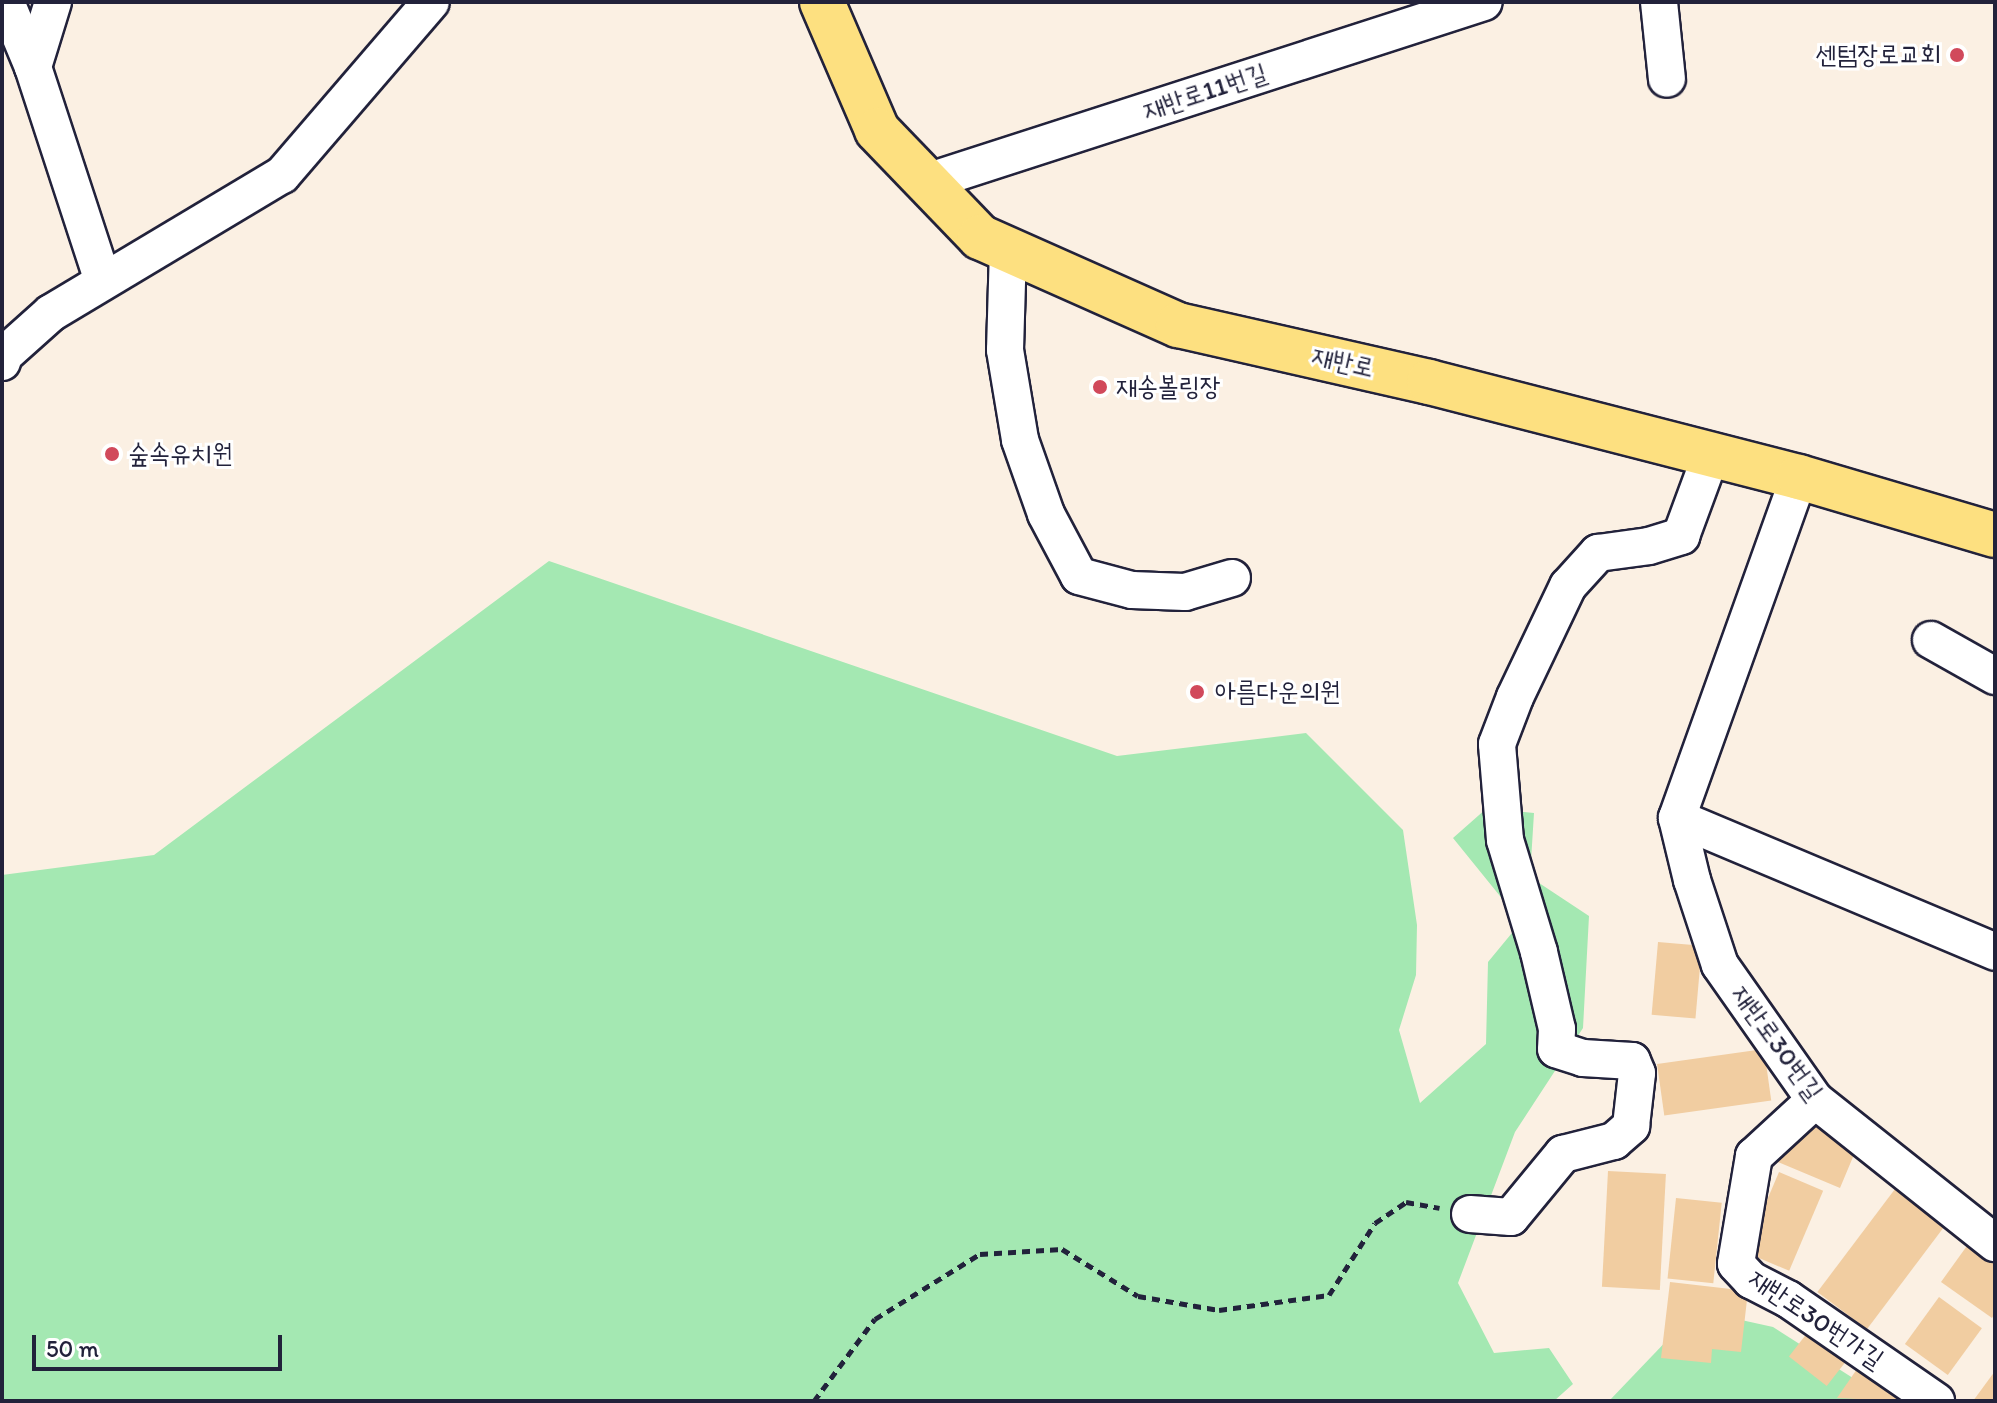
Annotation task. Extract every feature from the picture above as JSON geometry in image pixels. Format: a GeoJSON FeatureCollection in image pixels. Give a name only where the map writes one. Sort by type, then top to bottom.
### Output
{"type":"FeatureCollection","features":[{"type":"Feature","properties":{"kind":"main road","name":"재반로"},"geometry":{"type":"LineString","coordinates":[[822,2],[877,130],[980,237],[1178,325],[1429,382],[1799,477],[1995,535]]}},
{"type":"Feature","properties":{"kind":"street"},"geometry":{"type":"LineString","coordinates":[[6,2],[33,67],[103,281]]}},
{"type":"Feature","properties":{"kind":"street"},"geometry":{"type":"LineString","coordinates":[[33,67],[53,2]]}},
{"type":"Feature","properties":{"kind":"street"},"geometry":{"type":"LineString","coordinates":[[2,362],[4,355],[51,313],[282,175],[431,2]]}},
{"type":"Feature","properties":{"kind":"street","name":"재반로11번길"},"geometry":{"type":"LineString","coordinates":[[927,182],[1484,2]]}},
{"type":"Feature","properties":{"kind":"street"},"geometry":{"type":"LineString","coordinates":[[1659,2],[1667,79]]}},
{"type":"Feature","properties":{"kind":"street"},"geometry":{"type":"LineString","coordinates":[[1008,249],[1005,350],[1020,440],[1046,514],[1079,576],[1132,590],[1185,592],[1232,578]]}},
{"type":"Feature","properties":{"kind":"street"},"geometry":{"type":"LineString","coordinates":[[1470,1214],[1511,1217],[1563,1154],[1614,1141],[1631,1126],[1637,1073],[1632,1061],[1583,1058],[1556,1049],[1557,1029],[1539,952],[1505,840],[1497,744],[1515,697],[1568,586],[1598,553],[1649,546],[1681,536],[1711,455]]}},
{"type":"Feature","properties":{"kind":"street"},"geometry":{"type":"LineString","coordinates":[[1799,477],[1677,818],[1995,952]]}},
{"type":"Feature","properties":{"kind":"street"},"geometry":{"type":"LineString","coordinates":[[1931,640],[1995,676]]}},
{"type":"Feature","properties":{"kind":"street","name":"재반로30번길"},"geometry":{"type":"LineString","coordinates":[[1677,818],[1692,880],[1720,965],[1815,1100],[1995,1243]]}},
{"type":"Feature","properties":{"kind":"street","name":"재반로30번가길"},"geometry":{"type":"LineString","coordinates":[[1815,1100],[1754,1156],[1736,1264],[1751,1280],[1788,1299],[1936,1401]]}},
{"type":"Feature","properties":{"kind":"path"},"geometry":{"type":"LineString","coordinates":[[814,1401],[875,1319],[980,1254],[1062,1249],[1138,1296],[1219,1310],[1329,1295],[1375,1223],[1406,1202],[1470,1214]]}},
{"type":"Feature","properties":{"kind":"green space"},"geometry":{"type":"Polygon","coordinates":[[[549,561],[1117,756],[1306,733],[1403,830],[1417,925],[1416,975],[1399,1030],[1420,1103],[1486,1044],[1488,962],[1521,922],[1453,838],[1487,808],[1534,813],[1530,877],[1589,916],[1583,1028],[1515,1132],[1458,1283],[1494,1353],[1549,1348],[1573,1384],[1554,1401],[2,1401],[2,875],[154,855],[549,561]]]}},
{"type":"Feature","properties":{"kind":"green space"},"geometry":{"type":"Polygon","coordinates":[[[1696,1310],[1773,1327],[1889,1401],[1609,1401],[1696,1310]]]}},
{"type":"Feature","properties":{"kind":"building"},"geometry":{"type":"Polygon","coordinates":[[[1658,942],[1702,946],[1695,1019],[1652,1015],[1658,942]]]}},
{"type":"Feature","properties":{"kind":"building"},"geometry":{"type":"Polygon","coordinates":[[[1764,1049],[1771,1100],[1664,1116],[1657,1064],[1764,1049]]]}},
{"type":"Feature","properties":{"kind":"building"},"geometry":{"type":"Polygon","coordinates":[[[1806,1123],[1858,1145],[1840,1188],[1773,1160],[1784,1133],[1799,1140],[1806,1123]]]}},
{"type":"Feature","properties":{"kind":"building"},"geometry":{"type":"Polygon","coordinates":[[[1608,1171],[1666,1174],[1660,1290],[1602,1287],[1608,1171]]]}},
{"type":"Feature","properties":{"kind":"building"},"geometry":{"type":"Polygon","coordinates":[[[1779,1172],[1823,1191],[1789,1271],[1745,1252],[1779,1172]]]}},
{"type":"Feature","properties":{"kind":"building"},"geometry":{"type":"Polygon","coordinates":[[[1895,1189],[1945,1226],[1867,1329],[1817,1292],[1895,1189]]]}},
{"type":"Feature","properties":{"kind":"building"},"geometry":{"type":"Polygon","coordinates":[[[1676,1198],[1722,1203],[1713,1283],[1668,1279],[1676,1198]]]}},
{"type":"Feature","properties":{"kind":"building"},"geometry":{"type":"Polygon","coordinates":[[[1969,1243],[1995,1261],[1995,1313],[1992,1318],[1941,1282],[1969,1243]]]}},
{"type":"Feature","properties":{"kind":"building"},"geometry":{"type":"Polygon","coordinates":[[[1670,1282],[1748,1291],[1741,1352],[1712,1349],[1711,1363],[1661,1358],[1670,1282]]]}},
{"type":"Feature","properties":{"kind":"building"},"geometry":{"type":"Polygon","coordinates":[[[1939,1297],[1982,1328],[1948,1375],[1905,1344],[1939,1297]]]}},
{"type":"Feature","properties":{"kind":"building"},"geometry":{"type":"Polygon","coordinates":[[[1808,1332],[1846,1362],[1827,1386],[1789,1356],[1808,1332]]]}},
{"type":"Feature","properties":{"kind":"building"},"geometry":{"type":"Polygon","coordinates":[[[1857,1369],[1898,1398],[1896,1401],[1837,1398],[1857,1369]]]}},
{"type":"Feature","properties":{"kind":"building"},"geometry":{"type":"Polygon","coordinates":[[[1995,1371],[1995,1401],[1973,1401],[1995,1371]]]}},
{"type":"Feature","properties":{"kind":"place","name":"센텀장로교회"},"geometry":{"type":"Point","coordinates":[1957,55]}},
{"type":"Feature","properties":{"kind":"place","name":"재송볼링장"},"geometry":{"type":"Point","coordinates":[1100,387]}},
{"type":"Feature","properties":{"kind":"place","name":"숲속유치원"},"geometry":{"type":"Point","coordinates":[112,454]}},
{"type":"Feature","properties":{"kind":"place","name":"아름다운의원"},"geometry":{"type":"Point","coordinates":[1197,692]}}]}
